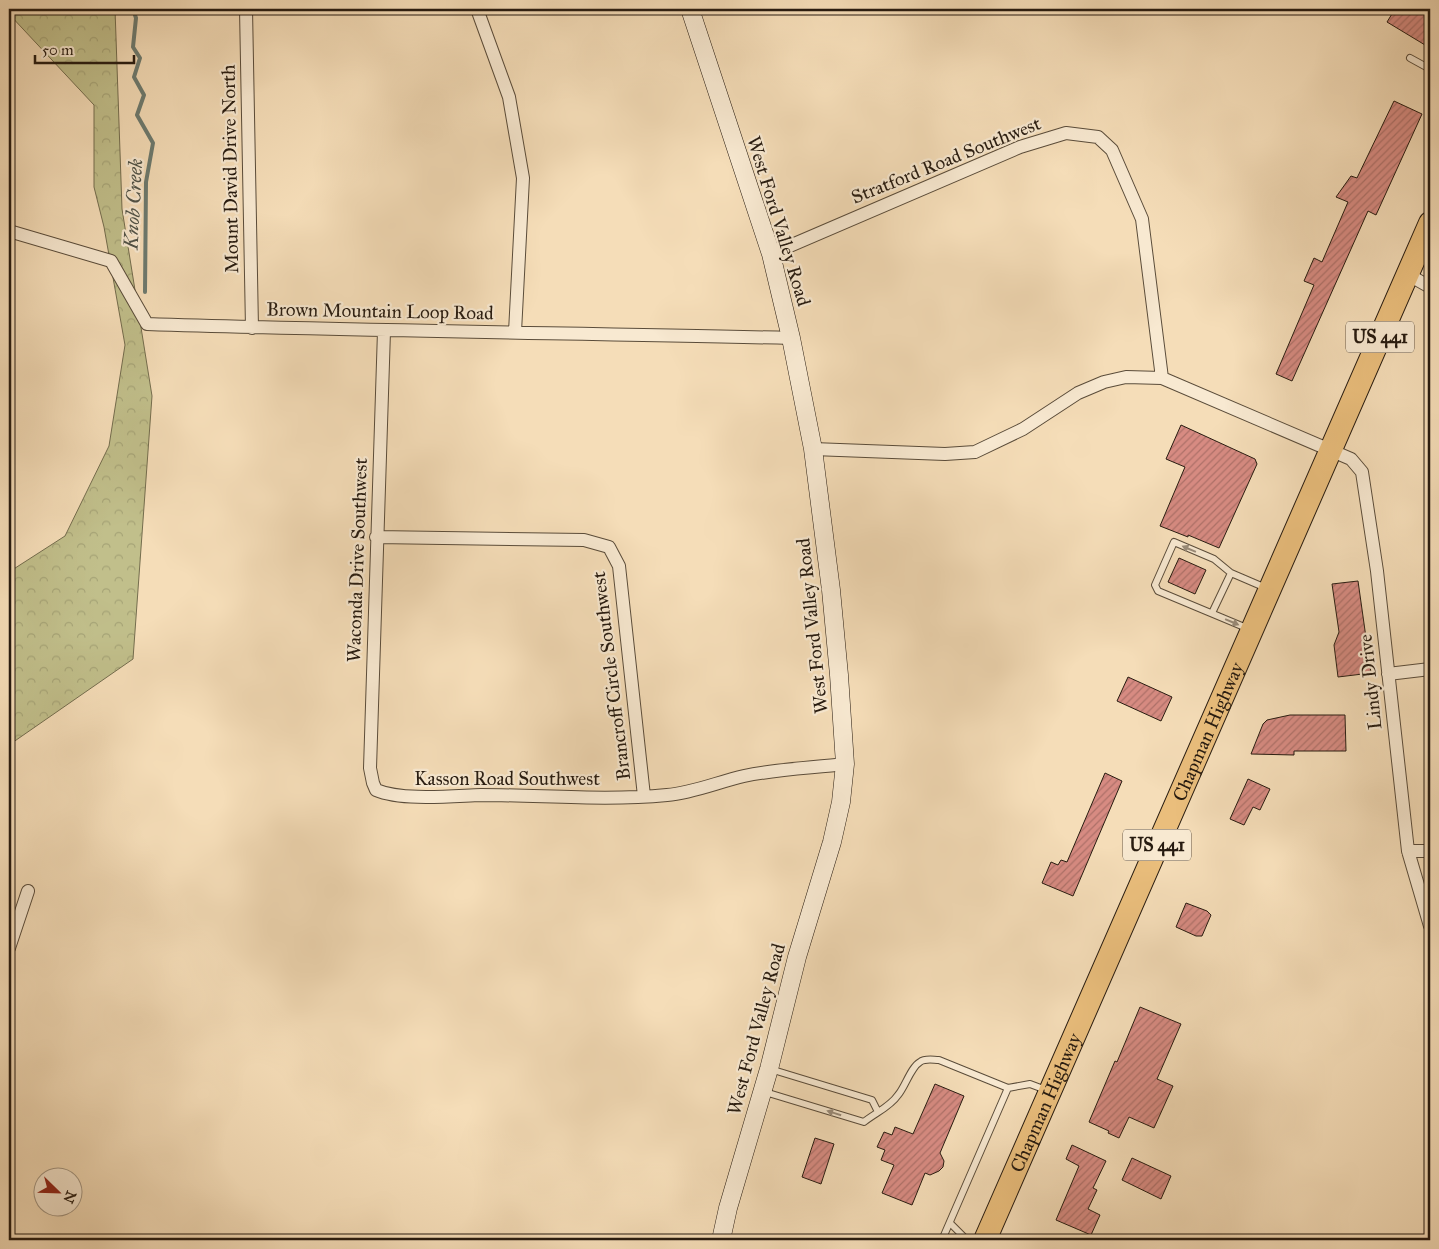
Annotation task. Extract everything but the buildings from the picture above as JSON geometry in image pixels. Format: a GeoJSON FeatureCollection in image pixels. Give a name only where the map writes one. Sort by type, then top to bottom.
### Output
{"type":"FeatureCollection","features":[{"type":"Feature","properties":{"kind":"highway","name":"Chapman Highway"},"geometry":{"type":"LineString","coordinates":[[985,1240],[1430,223]]}},
{"type":"Feature","properties":{"kind":"street","name":"Mount David Drive North"},"geometry":{"type":"LineString","coordinates":[[246,9],[252,328]]}},
{"type":"Feature","properties":{"kind":"street"},"geometry":{"type":"LineString","coordinates":[[477,9],[509,97],[523,178],[515,332]]}},
{"type":"Feature","properties":{"kind":"street","name":"West Ford Valley Road"},"geometry":{"type":"LineString","coordinates":[[690,9],[771,254],[791,338],[813,448],[832,599],[845,764],[841,802],[832,842],[798,957],[769,1069],[738,1172],[721,1240]]}},
{"type":"Feature","properties":{"kind":"street","name":"Stratford Road Southwest"},"geometry":{"type":"LineString","coordinates":[[771,254],[1020,148],[1066,133],[1098,137],[1112,150],[1142,220],[1162,378]]}},
{"type":"Feature","properties":{"kind":"street","name":"Brown Mountain Loop Road"},"geometry":{"type":"LineString","coordinates":[[9,231],[111,261],[147,324],[384,331],[791,338]]}},
{"type":"Feature","properties":{"kind":"street"},"geometry":{"type":"LineString","coordinates":[[1408,274],[1430,287]]}},
{"type":"Feature","properties":{"kind":"street","name":"Waconda Drive Southwest"},"geometry":{"type":"LineString","coordinates":[[376,790],[370,768],[384,331]]}},
{"type":"Feature","properties":{"kind":"street"},"geometry":{"type":"LineString","coordinates":[[813,448],[945,454],[975,452],[1022,429],[1078,394],[1104,382],[1126,377],[1162,378]]}},
{"type":"Feature","properties":{"kind":"street","name":"Lindy Drive"},"geometry":{"type":"LineString","coordinates":[[1162,378],[1352,459],[1362,472],[1377,571],[1408,851],[1430,926]]}},
{"type":"Feature","properties":{"kind":"street","name":"Brancroff Circle Southwest"},"geometry":{"type":"LineString","coordinates":[[376,537],[584,540],[609,547],[619,566],[644,796]]}},
{"type":"Feature","properties":{"kind":"street"},"geometry":{"type":"LineString","coordinates":[[1388,674],[1430,669]]}},
{"type":"Feature","properties":{"kind":"street","name":"Kasson Road Southwest"},"geometry":{"type":"LineString","coordinates":[[376,790],[386,795],[404,796],[628,798],[668,795],[718,782],[771,772],[845,764]]}},
{"type":"Feature","properties":{"kind":"street"},"geometry":{"type":"LineString","coordinates":[[1408,851],[1430,851]]}},
{"type":"Feature","properties":{"kind":"street"},"geometry":{"type":"LineString","coordinates":[[9,948],[28,891]]}},
{"type":"Feature","properties":{"kind":"lane"},"geometry":{"type":"LineString","coordinates":[[1410,58],[1430,69]]}},
{"type":"Feature","properties":{"kind":"lane"},"geometry":{"type":"LineString","coordinates":[[1252,630],[1158,591],[1155,585],[1174,542],[1214,559],[1231,573],[1269,590]]}},
{"type":"Feature","properties":{"kind":"lane"},"geometry":{"type":"LineString","coordinates":[[1212,613],[1231,573]]}},
{"type":"Feature","properties":{"kind":"lane"},"geometry":{"type":"LineString","coordinates":[[762,1091],[864,1122],[888,1106],[898,1095],[920,1062],[939,1060],[1008,1088],[1030,1084],[1050,1092]]}},
{"type":"Feature","properties":{"kind":"lane"},"geometry":{"type":"LineString","coordinates":[[769,1069],[872,1100],[878,1112]]}},
{"type":"Feature","properties":{"kind":"lane"},"geometry":{"type":"LineString","coordinates":[[942,1240],[1008,1088]]}},
{"type":"Feature","properties":{"kind":"lane"},"geometry":{"type":"LineString","coordinates":[[950,1223],[967,1240]]}},
{"type":"Feature","properties":{"kind":"green space"},"geometry":{"type":"Polygon","coordinates":[[[9,9],[115,9],[122,209],[152,396],[133,659],[9,745],[9,572],[65,536],[109,446],[125,345],[104,227],[94,187],[94,105],[9,14],[9,9]]]}},
{"type":"Feature","properties":{"kind":"waterway","name":"Knob Creek"},"geometry":{"type":"LineString","coordinates":[[133,9],[136,18],[133,47],[140,58],[134,77],[144,95],[137,115],[153,143],[146,182],[145,292]]}}]}
